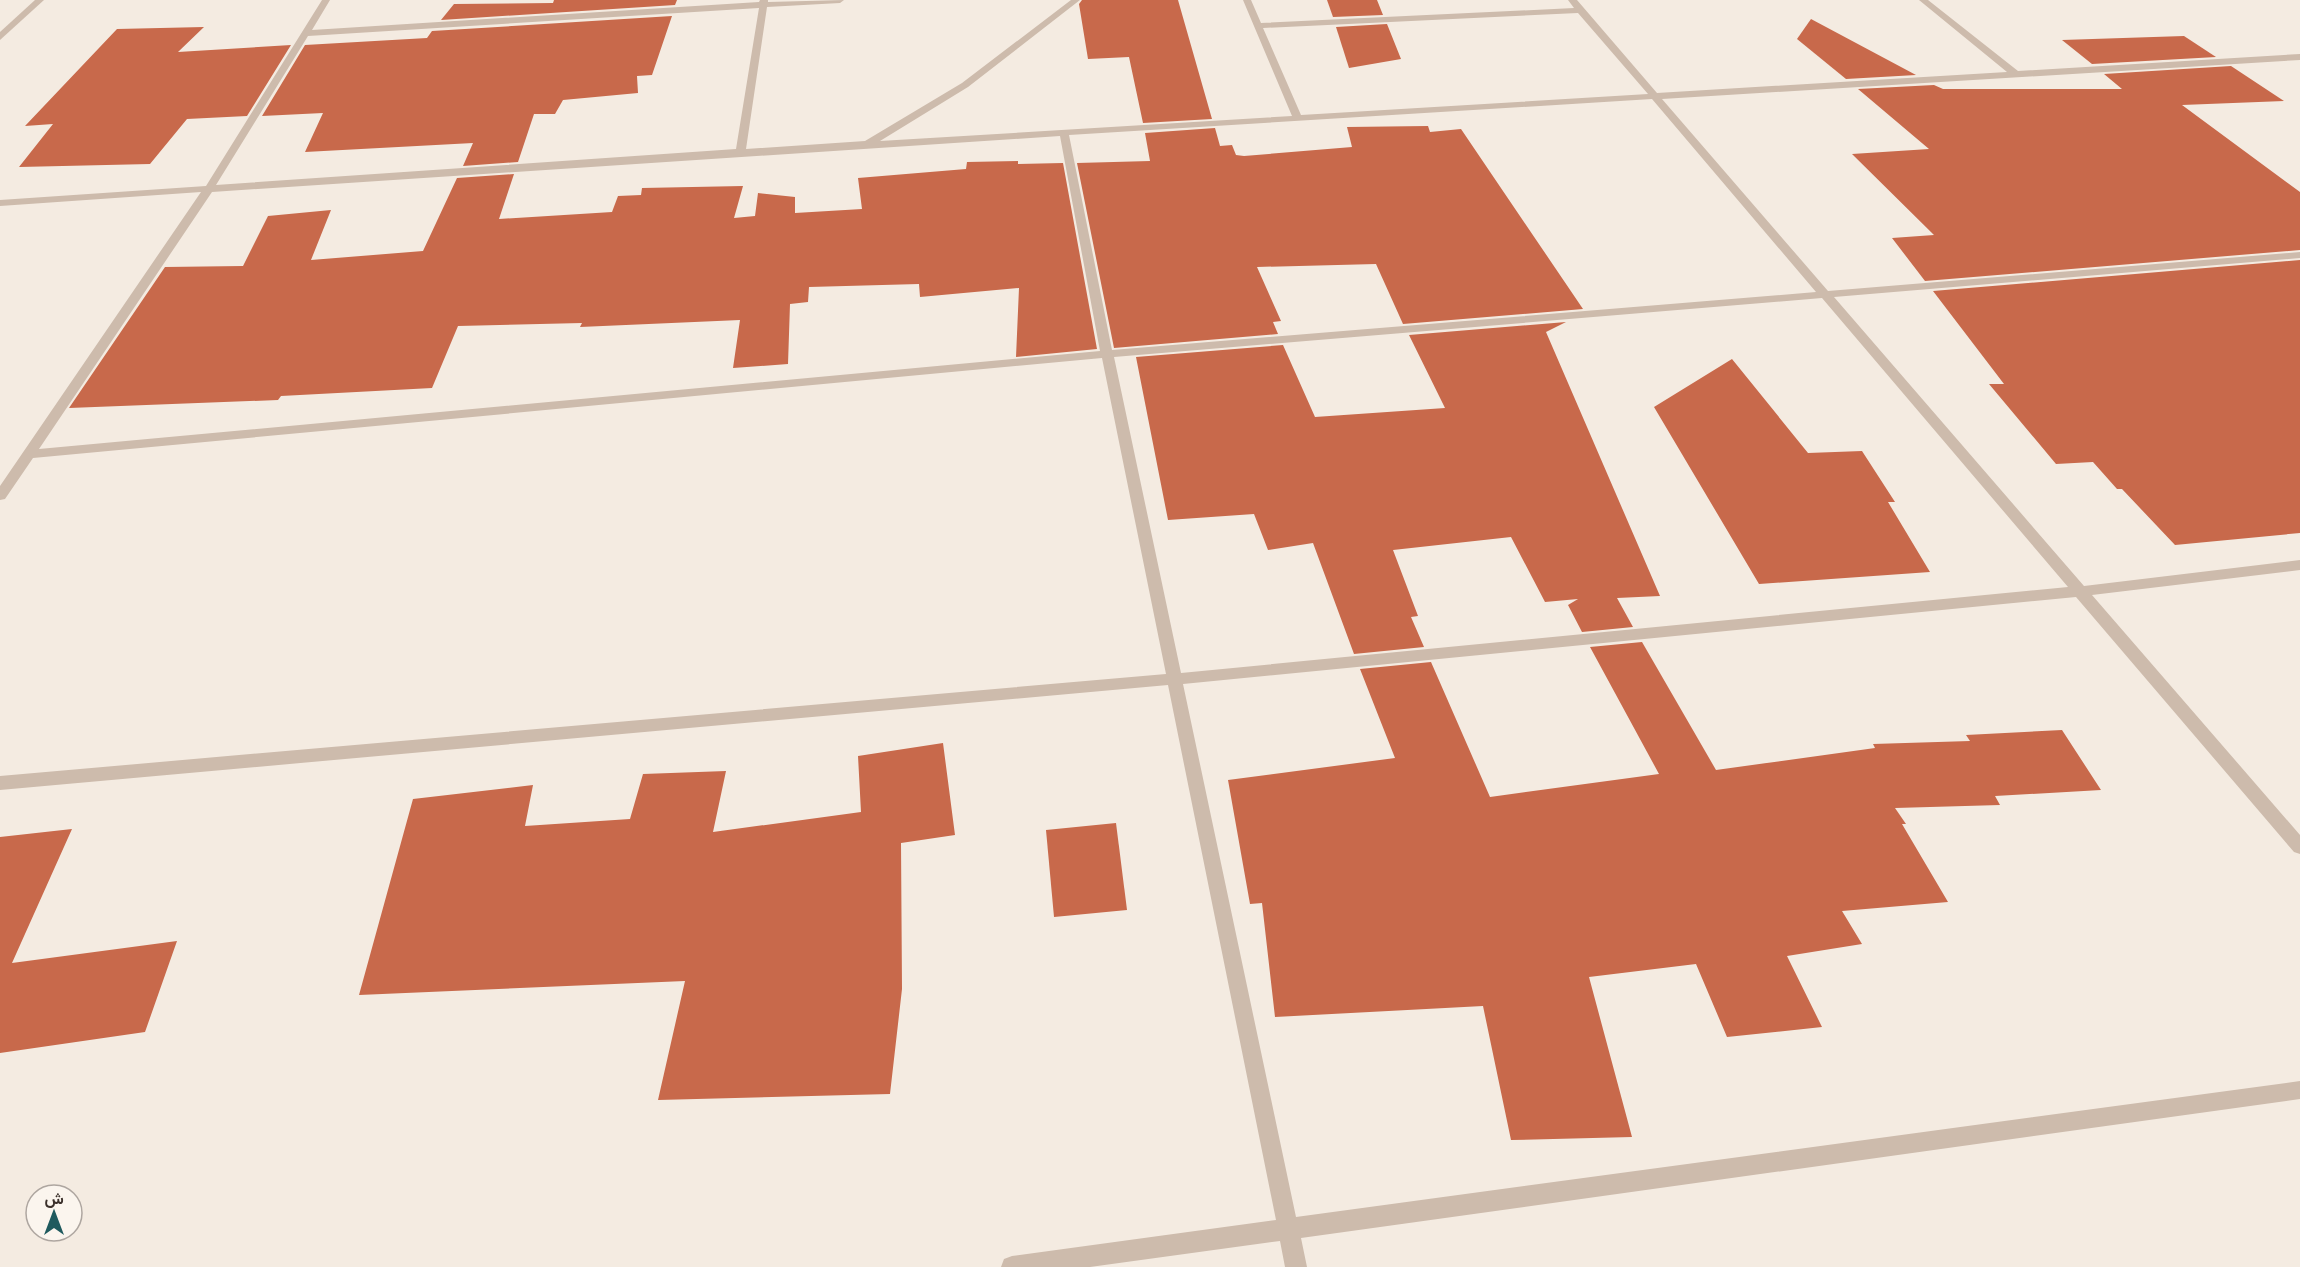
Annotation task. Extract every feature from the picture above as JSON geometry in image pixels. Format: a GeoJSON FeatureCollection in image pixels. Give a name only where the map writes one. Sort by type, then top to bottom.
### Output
{"type":"FeatureCollection","features":[{"type":"Feature","properties":{"kind":"street"},"geometry":{"type":"LineString","coordinates":[[0,37],[40,0]]}},
{"type":"Feature","properties":{"kind":"street"},"geometry":{"type":"LineString","coordinates":[[0,496],[210,187],[326,0]]}},
{"type":"Feature","properties":{"kind":"street"},"geometry":{"type":"LineString","coordinates":[[307,33],[764,2],[840,0]]}},
{"type":"Feature","properties":{"kind":"street"},"geometry":{"type":"LineString","coordinates":[[868,144],[965,85],[1076,0]]}},
{"type":"Feature","properties":{"kind":"street"},"geometry":{"type":"LineString","coordinates":[[1247,0],[1298,119]]}},
{"type":"Feature","properties":{"kind":"street"},"geometry":{"type":"LineString","coordinates":[[1572,0],[2300,846]]}},
{"type":"Feature","properties":{"kind":"street"},"geometry":{"type":"LineString","coordinates":[[1923,0],[2015,74]]}},
{"type":"Feature","properties":{"kind":"street"},"geometry":{"type":"LineString","coordinates":[[741,152],[764,2]]}},
{"type":"Feature","properties":{"kind":"street"},"geometry":{"type":"LineString","coordinates":[[1258,26],[1581,10]]}},
{"type":"Feature","properties":{"kind":"street"},"geometry":{"type":"LineString","coordinates":[[0,203],[741,152],[2300,57]]}},
{"type":"Feature","properties":{"kind":"street"},"geometry":{"type":"LineString","coordinates":[[1064,133],[1107,354],[1296,1267]]}},
{"type":"Feature","properties":{"kind":"street"},"geometry":{"type":"LineString","coordinates":[[30,454],[1107,354],[2300,255]]}},
{"type":"Feature","properties":{"kind":"street"},"geometry":{"type":"LineString","coordinates":[[0,783],[1174,679],[2081,591],[2300,565]]}},
{"type":"Feature","properties":{"kind":"street"},"geometry":{"type":"LineString","coordinates":[[1011,1267],[2300,1090]]}},
{"type":"Feature","properties":{"kind":"building"},"geometry":{"type":"Polygon","coordinates":[[[554,0],[677,0],[675,5],[441,20],[454,4],[553,3],[554,0]]]}},
{"type":"Feature","properties":{"kind":"building"},"geometry":{"type":"Polygon","coordinates":[[[1082,0],[1178,0],[1212,119],[1143,123],[1129,57],[1088,59],[1079,4],[1082,0]]]}},
{"type":"Feature","properties":{"kind":"building"},"geometry":{"type":"Polygon","coordinates":[[[1327,0],[1377,0],[1383,15],[1333,17],[1327,0]]]}},
{"type":"Feature","properties":{"kind":"building"},"geometry":{"type":"Polygon","coordinates":[[[672,16],[652,75],[637,76],[638,93],[563,100],[555,114],[534,114],[518,162],[463,166],[473,143],[305,152],[323,113],[262,116],[305,45],[427,38],[432,31],[672,16]]]}},
{"type":"Feature","properties":{"kind":"building"},"geometry":{"type":"Polygon","coordinates":[[[1811,19],[1916,75],[1846,79],[1797,39],[1811,19]]]}},
{"type":"Feature","properties":{"kind":"building"},"geometry":{"type":"Polygon","coordinates":[[[1387,24],[1401,59],[1349,68],[1336,27],[1387,24]]]}},
{"type":"Feature","properties":{"kind":"building"},"geometry":{"type":"Polygon","coordinates":[[[204,27],[178,52],[291,45],[247,116],[187,119],[150,164],[19,167],[53,124],[25,126],[117,29],[204,27]]]}},
{"type":"Feature","properties":{"kind":"building"},"geometry":{"type":"Polygon","coordinates":[[[2184,36],[2216,57],[2092,64],[2062,40],[2184,36]]]}},
{"type":"Feature","properties":{"kind":"building"},"geometry":{"type":"Polygon","coordinates":[[[2231,66],[2284,101],[2182,105],[2300,192],[2300,250],[1925,281],[1892,238],[1934,235],[1852,154],[1929,149],[1858,89],[1934,85],[1943,89],[2122,89],[2104,74],[2231,66]]]}},
{"type":"Feature","properties":{"kind":"building"},"geometry":{"type":"Polygon","coordinates":[[[1428,126],[1430,132],[1461,129],[1583,309],[1403,324],[1376,264],[1257,267],[1281,321],[1273,322],[1278,334],[1114,348],[1077,163],[1150,161],[1145,133],[1215,128],[1220,146],[1232,145],[1236,155],[1244,156],[1352,147],[1347,127],[1428,126]]]}},
{"type":"Feature","properties":{"kind":"building"},"geometry":{"type":"Polygon","coordinates":[[[1018,161],[1018,164],[1063,163],[1097,349],[1016,357],[1019,288],[920,297],[919,284],[809,287],[808,302],[790,304],[788,364],[733,368],[740,320],[580,327],[582,323],[458,326],[432,388],[281,396],[278,400],[69,408],[165,267],[243,266],[268,216],[331,210],[311,260],[423,251],[457,178],[514,174],[499,219],[612,212],[618,196],[641,195],[642,188],[743,186],[734,218],[755,216],[758,193],[795,197],[795,213],[862,209],[858,178],[966,169],[967,162],[1018,161]]]}},
{"type":"Feature","properties":{"kind":"building"},"geometry":{"type":"Polygon","coordinates":[[[2300,260],[2300,533],[2175,545],[2122,489],[2117,489],[2093,462],[2056,464],[1989,384],[2004,384],[1933,291],[2300,260]]]}},
{"type":"Feature","properties":{"kind":"building"},"geometry":{"type":"Polygon","coordinates":[[[1566,322],[1546,332],[1660,596],[1617,598],[1633,627],[1582,632],[1568,605],[1578,599],[1545,602],[1511,537],[1393,550],[1418,616],[1411,617],[1424,647],[1354,654],[1313,543],[1268,550],[1254,514],[1168,520],[1136,357],[1283,345],[1315,417],[1445,408],[1409,335],[1566,322]]]}},
{"type":"Feature","properties":{"kind":"building"},"geometry":{"type":"Polygon","coordinates":[[[1732,359],[1808,453],[1862,451],[1895,502],[1888,502],[1930,572],[1759,584],[1654,407],[1732,359]]]}},
{"type":"Feature","properties":{"kind":"building"},"geometry":{"type":"Polygon","coordinates":[[[1642,642],[1716,770],[1875,748],[1873,744],[1970,741],[1966,735],[2062,730],[2101,790],[1995,796],[2000,805],[1895,808],[1948,902],[1842,911],[1862,944],[1787,956],[1822,1027],[1727,1037],[1696,964],[1589,977],[1632,1137],[1511,1140],[1483,1006],[1275,1017],[1262,903],[1250,904],[1228,780],[1395,758],[1360,669],[1431,662],[1490,797],[1659,774],[1590,647],[1642,642]]]}},
{"type":"Feature","properties":{"kind":"building"},"geometry":{"type":"Polygon","coordinates":[[[943,743],[955,835],[901,843],[902,989],[890,1094],[658,1100],[685,981],[359,995],[413,799],[533,785],[525,826],[630,819],[643,774],[726,771],[713,832],[861,812],[858,756],[943,743]]]}},
{"type":"Feature","properties":{"kind":"building"},"geometry":{"type":"Polygon","coordinates":[[[1116,823],[1127,910],[1054,917],[1046,830],[1116,823]]]}},
{"type":"Feature","properties":{"kind":"building"},"geometry":{"type":"Polygon","coordinates":[[[72,829],[12,963],[177,941],[145,1032],[0,1053],[0,837],[72,829]]]}}]}
